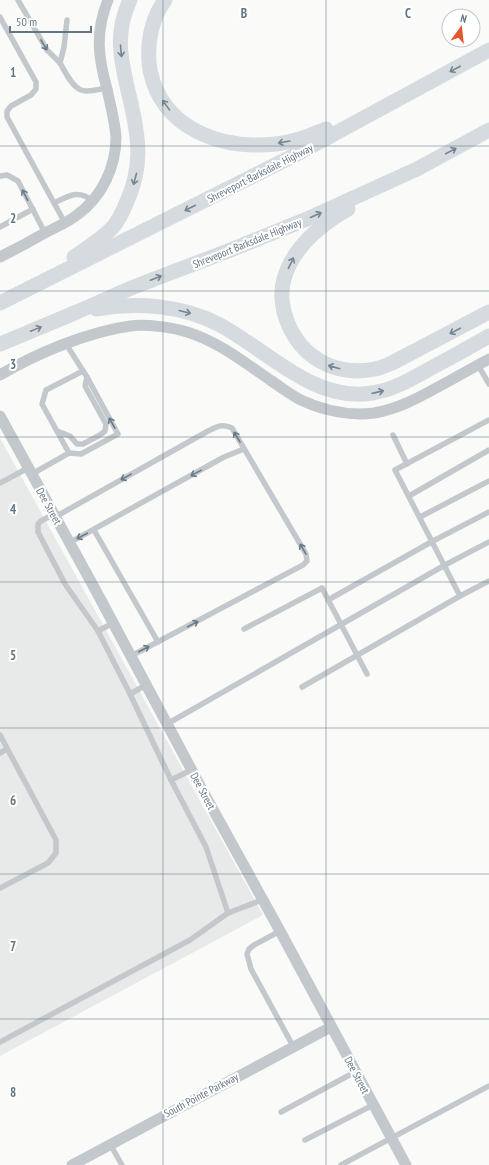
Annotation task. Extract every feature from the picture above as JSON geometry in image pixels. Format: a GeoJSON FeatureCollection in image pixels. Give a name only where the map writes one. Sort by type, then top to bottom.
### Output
{"type":"FeatureCollection","features":[{"type":"Feature","properties":{"kind":"main road"},"geometry":{"type":"LineString","coordinates":[[0,303],[27,289],[88,248],[113,227],[130,196],[137,174],[139,152],[135,120],[123,69],[120,48],[121,30],[130,0]]}},
{"type":"Feature","properties":{"kind":"main road"},"geometry":{"type":"LineString","coordinates":[[165,0],[156,17],[151,32],[149,62],[152,80],[170,111],[186,125],[205,135],[225,142],[237,144],[263,145],[289,142],[386,106]]}},
{"type":"Feature","properties":{"kind":"main road","name":"Shreveport-Barksdale Highway"},"geometry":{"type":"LineString","coordinates":[[27,289],[176,216],[299,153],[489,50]]}},
{"type":"Feature","properties":{"kind":"main road","name":"Shreveport Barksdale Highway"},"geometry":{"type":"LineString","coordinates":[[0,344],[131,288],[307,219],[417,169],[489,130]]}},
{"type":"Feature","properties":{"kind":"main road"},"geometry":{"type":"LineString","coordinates":[[417,169],[337,215],[308,239],[295,254],[283,280],[282,298],[284,316],[291,332],[300,346],[312,357],[327,365],[343,370],[358,371],[376,369],[392,364],[489,312]]}},
{"type":"Feature","properties":{"kind":"main road"},"geometry":{"type":"LineString","coordinates":[[0,314],[84,272],[101,252]]}},
{"type":"Feature","properties":{"kind":"main road"},"geometry":{"type":"LineString","coordinates":[[77,312],[112,306],[129,305],[157,307],[186,312],[219,324],[306,380],[329,390],[351,394],[371,394],[390,389],[489,336]]}},
{"type":"Feature","properties":{"kind":"street"},"geometry":{"type":"LineString","coordinates":[[0,257],[78,215],[99,193],[112,166],[116,137],[112,112],[99,57],[99,35],[102,17],[108,0]]}},
{"type":"Feature","properties":{"kind":"street"},"geometry":{"type":"LineString","coordinates":[[0,375],[9,369],[57,347],[98,332],[131,326],[155,326],[186,332],[209,341],[303,401],[328,410],[351,413],[373,413],[408,403],[489,359]]}},
{"type":"Feature","properties":{"kind":"street","name":"Dee Street"},"geometry":{"type":"LineString","coordinates":[[0,416],[406,1165]]}},
{"type":"Feature","properties":{"kind":"street","name":"South Pointe Parkway"},"geometry":{"type":"LineString","coordinates":[[72,1165],[331,1026]]}},
{"type":"Feature","properties":{"kind":"lane"},"geometry":{"type":"LineString","coordinates":[[18,0],[47,50],[60,63],[73,84],[81,90],[106,88]]}},
{"type":"Feature","properties":{"kind":"lane"},"geometry":{"type":"LineString","coordinates":[[0,17],[36,82],[36,89],[31,95],[10,106],[7,111],[7,117],[64,223]]}},
{"type":"Feature","properties":{"kind":"lane"},"geometry":{"type":"LineString","coordinates":[[60,63],[64,47],[67,20]]}},
{"type":"Feature","properties":{"kind":"lane"},"geometry":{"type":"LineString","coordinates":[[0,176],[7,175],[18,181],[45,233]]}},
{"type":"Feature","properties":{"kind":"lane"},"geometry":{"type":"LineString","coordinates":[[54,203],[71,195],[79,194],[87,196],[92,202]]}},
{"type":"Feature","properties":{"kind":"lane"},"geometry":{"type":"LineString","coordinates":[[0,227],[33,209]]}},
{"type":"Feature","properties":{"kind":"lane"},"geometry":{"type":"LineString","coordinates":[[0,483],[69,453],[81,454],[118,434],[87,377],[66,344]]}},
{"type":"Feature","properties":{"kind":"lane"},"geometry":{"type":"LineString","coordinates":[[478,365],[489,384]]}},
{"type":"Feature","properties":{"kind":"lane"},"geometry":{"type":"LineString","coordinates":[[69,453],[42,404],[46,390],[83,371]]}},
{"type":"Feature","properties":{"kind":"lane"},"geometry":{"type":"LineString","coordinates":[[57,431],[70,436],[77,444],[83,444],[105,431],[106,424],[84,386],[87,377]]}},
{"type":"Feature","properties":{"kind":"lane"},"geometry":{"type":"LineString","coordinates":[[460,596],[433,541],[395,470],[489,420]]}},
{"type":"Feature","properties":{"kind":"lane"},"geometry":{"type":"LineString","coordinates":[[131,656],[303,565],[307,560],[306,554],[232,428],[226,425],[220,426],[41,521],[38,524],[38,532],[65,584],[98,631],[130,694],[171,780],[206,848],[228,913]]}},
{"type":"Feature","properties":{"kind":"lane"},"geometry":{"type":"LineString","coordinates":[[393,435],[407,464]]}},
{"type":"Feature","properties":{"kind":"lane"},"geometry":{"type":"LineString","coordinates":[[70,543],[224,457],[244,449]]}},
{"type":"Feature","properties":{"kind":"lane"},"geometry":{"type":"LineString","coordinates":[[409,496],[489,450]]}},
{"type":"Feature","properties":{"kind":"lane"},"geometry":{"type":"LineString","coordinates":[[420,517],[489,481]]}},
{"type":"Feature","properties":{"kind":"lane"},"geometry":{"type":"LineString","coordinates":[[328,600],[433,541],[489,512]]}},
{"type":"Feature","properties":{"kind":"lane"},"geometry":{"type":"LineString","coordinates":[[94,530],[158,642]]}},
{"type":"Feature","properties":{"kind":"lane"},"geometry":{"type":"LineString","coordinates":[[167,724],[445,565],[489,542]]}},
{"type":"Feature","properties":{"kind":"lane"},"geometry":{"type":"LineString","coordinates":[[302,687],[460,596],[489,581]]}},
{"type":"Feature","properties":{"kind":"lane"},"geometry":{"type":"LineString","coordinates":[[244,629],[322,588],[367,674]]}},
{"type":"Feature","properties":{"kind":"lane"},"geometry":{"type":"LineString","coordinates":[[98,631],[113,623]]}},
{"type":"Feature","properties":{"kind":"lane"},"geometry":{"type":"LineString","coordinates":[[130,694],[146,685]]}},
{"type":"Feature","properties":{"kind":"lane"},"geometry":{"type":"LineString","coordinates":[[0,735],[56,840],[56,853],[48,863],[0,888]]}},
{"type":"Feature","properties":{"kind":"lane"},"geometry":{"type":"LineString","coordinates":[[0,753],[8,749]]}},
{"type":"Feature","properties":{"kind":"lane"},"geometry":{"type":"LineString","coordinates":[[171,780],[191,770]]}},
{"type":"Feature","properties":{"kind":"lane"},"geometry":{"type":"LineString","coordinates":[[0,1042],[190,940],[228,913],[262,900]]}},
{"type":"Feature","properties":{"kind":"lane"},"geometry":{"type":"LineString","coordinates":[[280,931],[254,945],[249,949],[247,954],[251,969],[293,1046]]}},
{"type":"Feature","properties":{"kind":"lane"},"geometry":{"type":"LineString","coordinates":[[281,1112],[355,1072]]}},
{"type":"Feature","properties":{"kind":"lane"},"geometry":{"type":"LineString","coordinates":[[341,1165],[489,1086]]}},
{"type":"Feature","properties":{"kind":"lane"},"geometry":{"type":"LineString","coordinates":[[305,1140],[373,1105]]}},
{"type":"Feature","properties":{"kind":"lane"},"geometry":{"type":"LineString","coordinates":[[110,1144],[122,1165]]}},
{"type":"Feature","properties":{"kind":"shaded area"},"geometry":{"type":"Polygon","coordinates":[[[0,438],[263,915],[0,1056],[0,438]]]}}]}
